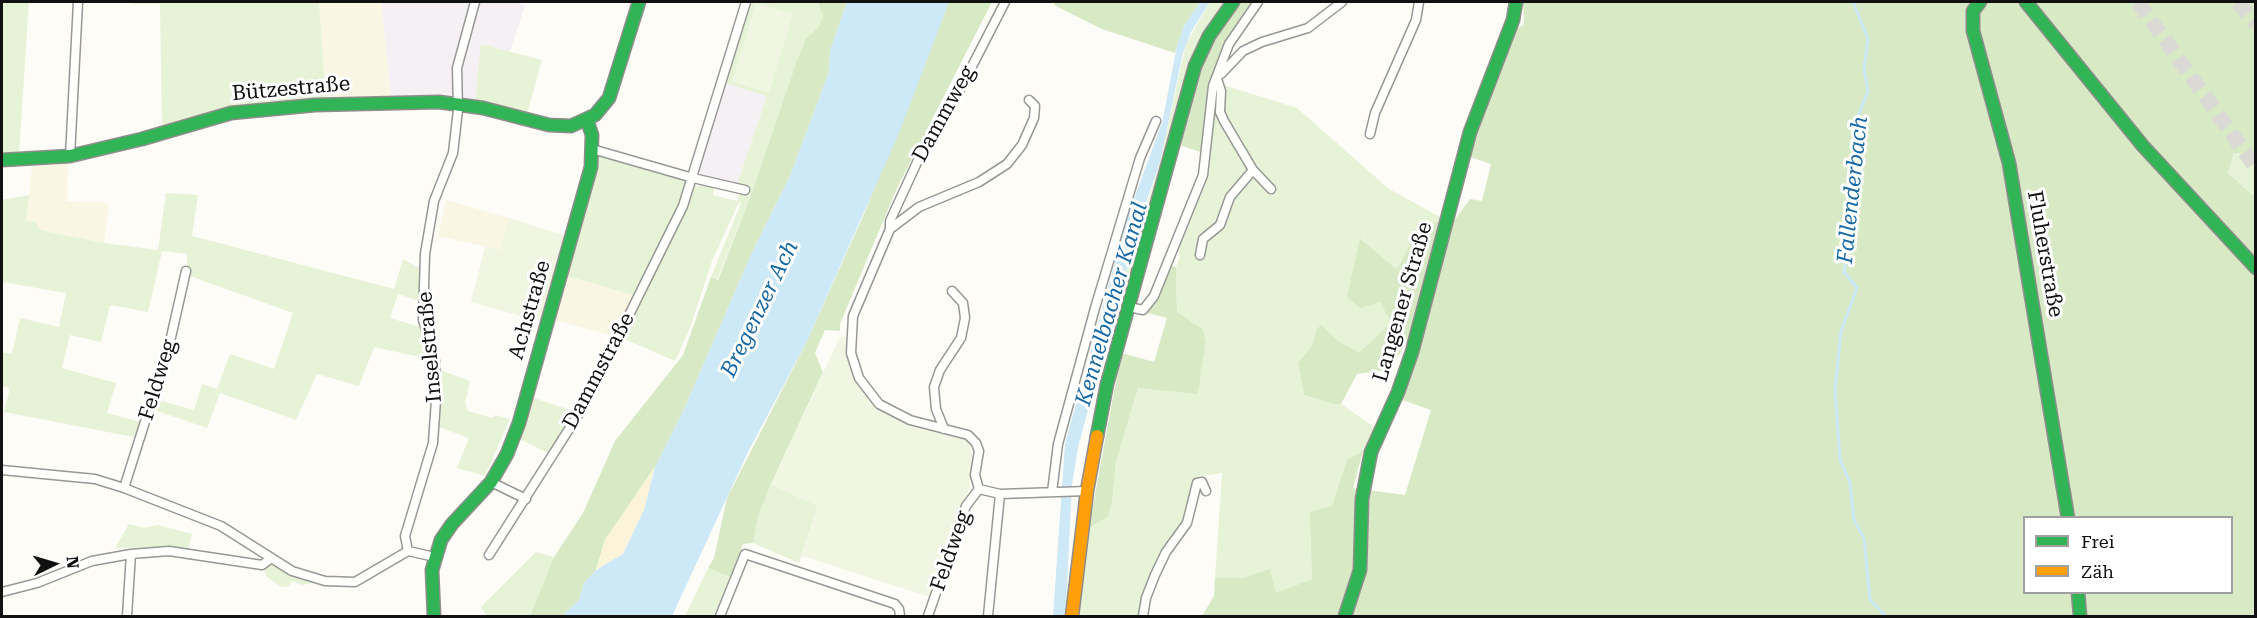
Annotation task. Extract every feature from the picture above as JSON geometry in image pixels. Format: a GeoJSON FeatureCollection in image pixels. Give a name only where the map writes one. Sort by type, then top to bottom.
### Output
{"type":"FeatureCollection","features":[{"type":"Feature","properties":{"kind":"main road"},"geometry":{"type":"LineString","coordinates":[[591,147],[583,138],[582,122],[604,105],[616,83],[639,2]]}},
{"type":"Feature","properties":{"kind":"main road"},"geometry":{"type":"LineString","coordinates":[[1072,616],[1082,491],[1107,384],[1195,66],[1209,36],[1233,2]]}},
{"type":"Feature","properties":{"kind":"main road","name":"Langener Straße"},"geometry":{"type":"LineString","coordinates":[[1345,616],[1360,570],[1362,499],[1371,452],[1398,392],[1412,352],[1470,132],[1513,20],[1516,2]]}},
{"type":"Feature","properties":{"kind":"main road","name":"Fluherstraße"},"geometry":{"type":"LineString","coordinates":[[1980,2],[1973,11],[1973,32],[2009,162],[2068,516]]}},
{"type":"Feature","properties":{"kind":"main road"},"geometry":{"type":"LineString","coordinates":[[2026,2],[2144,146],[2256,268]]}},
{"type":"Feature","properties":{"kind":"main road","name":"Bützestraße"},"geometry":{"type":"LineString","coordinates":[[2,160],[70,156],[142,140],[184,125],[231,113],[363,102],[414,101],[458,104],[549,125],[582,122]]}},
{"type":"Feature","properties":{"kind":"main road","name":"Achstraße"},"geometry":{"type":"LineString","coordinates":[[434,616],[432,579],[435,557],[452,524],[491,482],[507,454],[519,423],[587,182],[591,147]]}},
{"type":"Feature","properties":{"kind":"main road"},"geometry":{"type":"LineString","coordinates":[[2078,594],[2080,616]]}},
{"type":"Feature","properties":{"kind":"street"},"geometry":{"type":"LineString","coordinates":[[70,156],[78,2]]}},
{"type":"Feature","properties":{"kind":"street","name":"Inselstraße"},"geometry":{"type":"LineString","coordinates":[[413,551],[405,536],[433,443],[436,400],[435,361],[423,320],[425,254],[434,201],[453,153],[458,104],[457,68],[475,2]]}},
{"type":"Feature","properties":{"kind":"street","name":"Dammstraße"},"geometry":{"type":"LineString","coordinates":[[489,555],[585,404],[683,206],[746,2]]}},
{"type":"Feature","properties":{"kind":"street","name":"Dammweg"},"geometry":{"type":"LineString","coordinates":[[979,489],[975,475],[979,450],[976,443],[968,435],[910,420],[879,404],[864,385],[854,366],[850,340],[853,316],[891,229],[890,221],[925,145],[933,130],[948,115],[1005,2]]}},
{"type":"Feature","properties":{"kind":"street"},"geometry":{"type":"LineString","coordinates":[[1129,307],[1143,310],[1154,296],[1203,175],[1213,86],[1229,44],[1258,2]]}},
{"type":"Feature","properties":{"kind":"street"},"geometry":{"type":"LineString","coordinates":[[1217,79],[1243,51],[1262,42],[1308,28],[1342,2]]}},
{"type":"Feature","properties":{"kind":"street"},"geometry":{"type":"LineString","coordinates":[[1370,134],[1375,113],[1412,29],[1419,2]]}},
{"type":"Feature","properties":{"kind":"street"},"geometry":{"type":"LineString","coordinates":[[1217,79],[1221,91],[1220,112],[1253,170],[1272,189]]}},
{"type":"Feature","properties":{"kind":"street"},"geometry":{"type":"LineString","coordinates":[[891,229],[920,207],[979,182],[1007,164],[1022,145],[1034,118],[1035,106],[1029,100]]}},
{"type":"Feature","properties":{"kind":"street"},"geometry":{"type":"LineString","coordinates":[[1055,492],[1058,444],[1095,308],[1140,158],[1156,121]]}},
{"type":"Feature","properties":{"kind":"street"},"geometry":{"type":"LineString","coordinates":[[591,147],[693,178],[745,190]]}},
{"type":"Feature","properties":{"kind":"street"},"geometry":{"type":"LineString","coordinates":[[1200,255],[1203,239],[1220,225],[1230,197],[1253,170]]}},
{"type":"Feature","properties":{"kind":"street","name":"Feldweg"},"geometry":{"type":"LineString","coordinates":[[124,488],[169,346],[186,272]]}},
{"type":"Feature","properties":{"kind":"street"},"geometry":{"type":"LineString","coordinates":[[944,429],[936,409],[934,387],[940,370],[961,338],[965,318],[963,303],[952,291]]}},
{"type":"Feature","properties":{"kind":"street"},"geometry":{"type":"LineString","coordinates":[[2,470],[95,479],[124,488],[221,526],[292,571],[326,581],[345,583],[364,578],[413,551],[435,557]]}},
{"type":"Feature","properties":{"kind":"street"},"geometry":{"type":"LineString","coordinates":[[491,482],[526,499]]}},
{"type":"Feature","properties":{"kind":"street"},"geometry":{"type":"LineString","coordinates":[[1143,616],[1146,598],[1155,575],[1166,552],[1187,523],[1197,483],[1202,482],[1206,491]]}},
{"type":"Feature","properties":{"kind":"street"},"geometry":{"type":"LineString","coordinates":[[979,489],[1000,494],[1082,491]]}},
{"type":"Feature","properties":{"kind":"street","name":"Feldweg"},"geometry":{"type":"LineString","coordinates":[[928,616],[966,506],[979,489]]}},
{"type":"Feature","properties":{"kind":"street"},"geometry":{"type":"LineString","coordinates":[[988,616],[1000,494]]}},
{"type":"Feature","properties":{"kind":"street"},"geometry":{"type":"LineString","coordinates":[[2,592],[37,583],[92,561],[131,554],[169,551],[262,565],[270,559]]}},
{"type":"Feature","properties":{"kind":"street"},"geometry":{"type":"LineString","coordinates":[[127,616],[131,554]]}},
{"type":"Feature","properties":{"kind":"street"},"geometry":{"type":"LineString","coordinates":[[720,616],[745,554],[895,604],[900,616]]}},
{"type":"Feature","properties":{"kind":"shaded area"},"geometry":{"type":"Polygon","coordinates":[[[319,2],[381,2],[391,99],[326,103],[319,2]]]}},
{"type":"Feature","properties":{"kind":"shaded area"},"geometry":{"type":"Polygon","coordinates":[[[381,2],[515,2],[525,5],[510,52],[482,44],[475,105],[391,99],[381,2]]]}},
{"type":"Feature","properties":{"kind":"shaded area"},"geometry":{"type":"Polygon","coordinates":[[[722,82],[767,96],[736,187],[694,178],[722,82]]]}},
{"type":"Feature","properties":{"kind":"shaded area"},"geometry":{"type":"Polygon","coordinates":[[[68,163],[67,201],[105,202],[109,205],[104,243],[39,230],[26,222],[32,167],[68,163]]]}},
{"type":"Feature","properties":{"kind":"shaded area"},"geometry":{"type":"Polygon","coordinates":[[[446,200],[509,218],[500,250],[438,236],[446,200]]]}},
{"type":"Feature","properties":{"kind":"shaded area"},"geometry":{"type":"Polygon","coordinates":[[[560,273],[637,296],[618,337],[546,318],[560,273]]]}},
{"type":"Feature","properties":{"kind":"green space"},"geometry":{"type":"Polygon","coordinates":[[[2,2],[29,2],[19,154],[2,155],[2,2]]]}},
{"type":"Feature","properties":{"kind":"green space"},"geometry":{"type":"Polygon","coordinates":[[[132,2],[319,2],[326,103],[282,107],[162,132],[160,4],[132,4],[132,2]]]}},
{"type":"Feature","properties":{"kind":"green space"},"geometry":{"type":"Polygon","coordinates":[[[746,2],[818,2],[823,17],[818,28],[806,38],[752,192],[717,280],[711,277],[741,203],[739,202],[712,261],[690,328],[675,361],[620,337],[637,296],[560,274],[592,149],[693,178],[696,187],[706,182],[715,184],[713,195],[737,201],[741,189],[736,187],[767,96],[722,82],[746,2]]]}},
{"type":"Feature","properties":{"kind":"green space"},"geometry":{"type":"Polygon","coordinates":[[[818,2],[847,2],[830,51],[829,72],[790,176],[751,255],[685,407],[655,467],[605,540],[596,570],[584,583],[579,600],[562,616],[530,616],[554,557],[583,513],[615,441],[683,355],[711,277],[718,280],[752,192],[806,38],[818,28],[823,17],[818,2]]]}},
{"type":"Feature","properties":{"kind":"green space"},"geometry":{"type":"Polygon","coordinates":[[[949,2],[992,2],[897,188],[840,324],[840,331],[825,330],[815,353],[823,372],[771,484],[758,517],[753,543],[743,544],[730,577],[708,568],[714,558],[727,498],[806,343],[864,214],[949,2]]]}},
{"type":"Feature","properties":{"kind":"green space"},"geometry":{"type":"Polygon","coordinates":[[[1055,2],[1200,2],[1184,26],[1175,53],[1102,29],[1054,5],[1055,2]]]}},
{"type":"Feature","properties":{"kind":"green space"},"geometry":{"type":"Polygon","coordinates":[[[1210,2],[1227,2],[1129,289],[1121,286],[1160,162],[1186,44],[1210,2]]]}},
{"type":"Feature","properties":{"kind":"green space"},"geometry":{"type":"Polygon","coordinates":[[[1238,2],[1256,2],[1228,44],[1215,78],[1204,153],[1179,145],[1206,52],[1238,2]]]}},
{"type":"Feature","properties":{"kind":"green space"},"geometry":{"type":"Polygon","coordinates":[[[1523,2],[2255,2],[2255,155],[2234,153],[2228,173],[2255,197],[2255,616],[1202,616],[1214,596],[1215,578],[1243,578],[1270,569],[1276,593],[1312,579],[1310,512],[1332,506],[1347,459],[1363,451],[1353,488],[1405,495],[1431,410],[1399,399],[1447,230],[1470,199],[1482,201],[1491,164],[1467,156],[1518,28],[1524,24],[1523,2]]]}},
{"type":"Feature","properties":{"kind":"green space"},"geometry":{"type":"Polygon","coordinates":[[[756,3],[793,14],[769,93],[732,82],[756,3]]]}},
{"type":"Feature","properties":{"kind":"green space"},"geometry":{"type":"Polygon","coordinates":[[[481,44],[542,60],[526,117],[475,105],[481,44]]]}},
{"type":"Feature","properties":{"kind":"green space"},"geometry":{"type":"Polygon","coordinates":[[[1215,85],[1223,85],[1297,108],[1389,189],[1442,218],[1414,237],[1397,271],[1361,238],[1380,302],[1391,323],[1359,352],[1316,330],[1312,345],[1298,363],[1304,395],[1341,404],[1377,429],[1363,451],[1347,459],[1332,507],[1311,513],[1312,579],[1276,594],[1270,570],[1243,578],[1215,578],[1222,473],[1196,477],[1184,521],[1165,550],[1140,616],[1077,616],[1089,528],[1108,517],[1112,503],[1116,462],[1138,388],[1198,393],[1206,342],[1203,329],[1177,312],[1176,267],[1180,256],[1177,247],[1198,199],[1215,85]]]}},
{"type":"Feature","properties":{"kind":"green space"},"geometry":{"type":"Polygon","coordinates":[[[2234,153],[2255,155],[2255,197],[2228,173],[2234,153]]]}},
{"type":"Feature","properties":{"kind":"green space"},"geometry":{"type":"Polygon","coordinates":[[[166,193],[198,195],[192,236],[394,289],[403,259],[422,270],[423,302],[398,294],[390,318],[423,328],[433,360],[374,347],[359,386],[317,374],[296,420],[220,393],[207,428],[151,409],[155,399],[194,410],[202,384],[217,389],[230,354],[274,369],[293,313],[187,275],[187,254],[162,251],[148,312],[110,305],[101,342],[70,335],[62,368],[116,383],[107,413],[144,423],[139,438],[4,412],[10,388],[2,386],[2,352],[12,354],[20,318],[59,327],[66,293],[2,282],[2,200],[29,195],[26,221],[36,222],[40,230],[104,243],[158,250],[166,193]]]}},
{"type":"Feature","properties":{"kind":"green space"},"geometry":{"type":"Polygon","coordinates":[[[509,218],[570,237],[546,318],[539,321],[471,302],[485,247],[500,250],[509,218]]]}},
{"type":"Feature","properties":{"kind":"green space"},"geometry":{"type":"Polygon","coordinates":[[[1442,218],[1408,341],[1389,370],[1357,374],[1341,404],[1304,395],[1298,363],[1312,345],[1316,330],[1321,325],[1338,341],[1359,352],[1391,323],[1380,302],[1360,308],[1347,297],[1360,238],[1397,270],[1414,237],[1442,218]]]}},
{"type":"Feature","properties":{"kind":"green space"},"geometry":{"type":"Polygon","coordinates":[[[1168,265],[1176,267],[1177,312],[1203,329],[1206,342],[1198,394],[1138,388],[1116,462],[1112,503],[1108,517],[1089,528],[1121,353],[1154,362],[1167,318],[1148,313],[1168,265]]]}},
{"type":"Feature","properties":{"kind":"green space"},"geometry":{"type":"Polygon","coordinates":[[[840,337],[847,337],[853,370],[877,405],[966,436],[973,457],[969,489],[930,597],[802,556],[818,506],[771,484],[840,337]]]}},
{"type":"Feature","properties":{"kind":"green space"},"geometry":{"type":"Polygon","coordinates":[[[440,370],[470,381],[465,403],[468,411],[493,418],[495,415],[510,419],[485,476],[457,468],[469,438],[439,427],[442,388],[440,370]]]}},
{"type":"Feature","properties":{"kind":"green space"},"geometry":{"type":"Polygon","coordinates":[[[531,397],[573,411],[550,454],[518,438],[531,397]]]}},
{"type":"Feature","properties":{"kind":"green space"},"geometry":{"type":"Polygon","coordinates":[[[771,484],[818,506],[799,563],[753,543],[758,517],[771,484]]]}},
{"type":"Feature","properties":{"kind":"green space"},"geometry":{"type":"Polygon","coordinates":[[[129,524],[144,528],[158,525],[192,534],[188,550],[161,547],[115,548],[129,524]]]}},
{"type":"Feature","properties":{"kind":"green space"},"geometry":{"type":"Polygon","coordinates":[[[536,552],[554,557],[530,616],[487,616],[481,607],[536,552]]]}},
{"type":"Feature","properties":{"kind":"green space"},"geometry":{"type":"Polygon","coordinates":[[[270,564],[314,582],[303,585],[291,581],[289,586],[281,587],[266,576],[263,568],[270,564]]]}},
{"type":"Feature","properties":{"kind":"green space"},"geometry":{"type":"Polygon","coordinates":[[[708,568],[730,577],[714,616],[685,616],[708,568]]]}},
{"type":"Feature","properties":{"kind":"sand"},"geometry":{"type":"Polygon","coordinates":[[[655,467],[644,510],[623,554],[596,570],[605,540],[655,467]]]}},
{"type":"Feature","properties":{"kind":"water","name":"Bregenzer Ach"},"geometry":{"type":"Polygon","coordinates":[[[847,2],[949,2],[899,133],[806,343],[749,450],[672,616],[562,616],[579,600],[584,583],[596,570],[623,554],[644,510],[655,467],[685,407],[751,255],[790,176],[829,72],[830,51],[847,2]]]}},
{"type":"Feature","properties":{"kind":"water","name":"Kennelbacher Kanal"},"geometry":{"type":"Polygon","coordinates":[[[1200,2],[1210,2],[1191,32],[1183,53],[1160,162],[1143,211],[1078,447],[1072,485],[1064,616],[1053,616],[1065,444],[1128,215],[1162,123],[1177,46],[1184,26],[1200,2]]]}},
{"type":"Feature","properties":{"kind":"waterway","name":"Fallenderbach"},"geometry":{"type":"LineString","coordinates":[[1853,2],[1868,39],[1864,69],[1868,91],[1857,119],[1862,143],[1844,272],[1857,288],[1841,331],[1835,390],[1840,459],[1850,483],[1854,520],[1864,538],[1870,600],[1886,616]]}},
{"type":"Feature","properties":{"kind":"tunnel"},"geometry":{"type":"LineString","coordinates":[[2138,2],[2256,168]]}},
{"type":"Feature","properties":{"kind":"tunnel"},"geometry":{"type":"LineString","coordinates":[[2238,2],[2256,24]]}},
{"type":"Feature","properties":{"kind":"traffic: fast"},"geometry":{"type":"LineString","coordinates":[[2,160],[70,156],[142,139],[231,113],[315,105],[439,102],[483,108],[549,125],[571,126],[595,115],[609,98],[639,2]]}},
{"type":"Feature","properties":{"kind":"traffic: fast"},"geometry":{"type":"LineString","coordinates":[[1097,436],[1107,384],[1195,66],[1209,36],[1233,2]]}},
{"type":"Feature","properties":{"kind":"traffic: fast"},"geometry":{"type":"LineString","coordinates":[[1345,616],[1360,570],[1362,499],[1371,452],[1398,392],[1412,352],[1470,132],[1513,20],[1516,2]]}},
{"type":"Feature","properties":{"kind":"traffic: fast"},"geometry":{"type":"LineString","coordinates":[[1980,2],[1973,11],[1973,31],[2009,163],[2068,516]]}},
{"type":"Feature","properties":{"kind":"traffic: fast"},"geometry":{"type":"LineString","coordinates":[[2026,2],[2143,146],[2256,268]]}},
{"type":"Feature","properties":{"kind":"traffic: fast"},"geometry":{"type":"LineString","coordinates":[[434,616],[432,570],[441,540],[452,524],[491,482],[507,454],[519,423],[591,167],[592,135],[587,120]]}},
{"type":"Feature","properties":{"kind":"traffic: fast"},"geometry":{"type":"LineString","coordinates":[[2078,594],[2080,616]]}},
{"type":"Feature","properties":{"kind":"traffic: slow"},"geometry":{"type":"LineString","coordinates":[[1072,616],[1087,491],[1097,436]]}}]}
